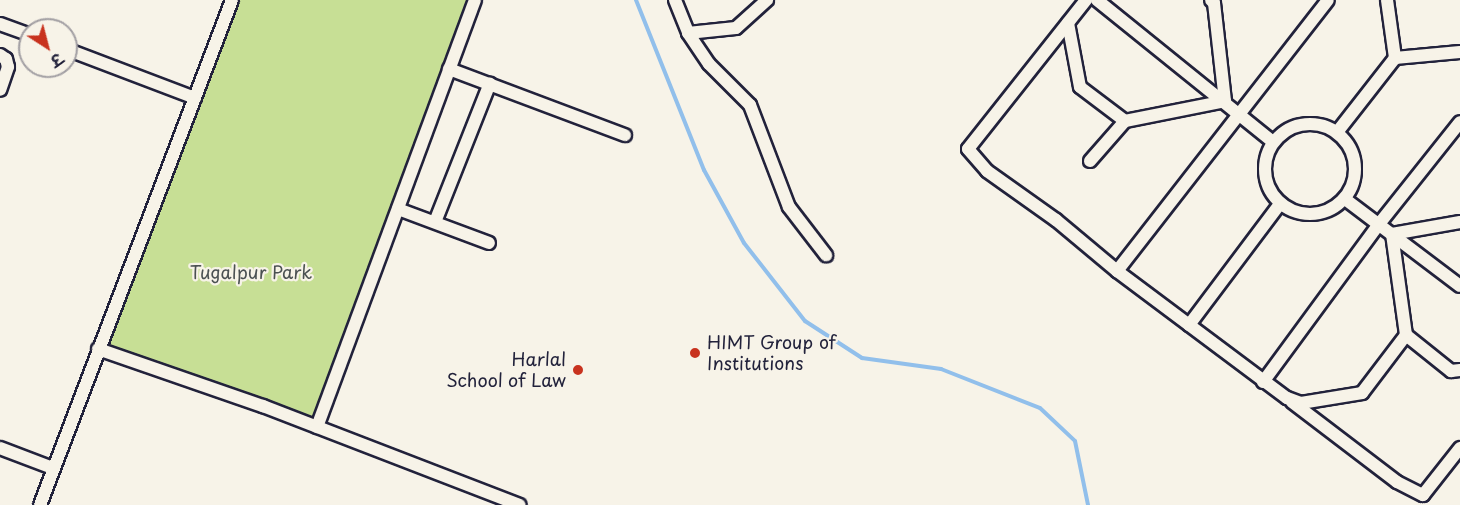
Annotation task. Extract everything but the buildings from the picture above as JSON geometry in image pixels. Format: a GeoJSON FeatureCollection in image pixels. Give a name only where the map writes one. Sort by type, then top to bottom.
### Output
{"type":"FeatureCollection","features":[{"type":"Feature","properties":{"kind":"street"},"geometry":{"type":"LineString","coordinates":[[40,505],[232,0]]}},
{"type":"Feature","properties":{"kind":"street"},"geometry":{"type":"LineString","coordinates":[[317,427],[475,0]]}},
{"type":"Feature","properties":{"kind":"street"},"geometry":{"type":"LineString","coordinates":[[675,0],[688,33],[709,64],[750,105],[789,207],[826,255]]}},
{"type":"Feature","properties":{"kind":"street"},"geometry":{"type":"LineString","coordinates":[[688,33],[736,28],[766,0]]}},
{"type":"Feature","properties":{"kind":"street"},"geometry":{"type":"LineString","coordinates":[[1086,0],[969,149],[987,171],[1056,220],[1118,271],[1397,482],[1423,495],[1460,448]]}},
{"type":"Feature","properties":{"kind":"street"},"geometry":{"type":"LineString","coordinates":[[1097,0],[1225,100],[1273,142]]}},
{"type":"Feature","properties":{"kind":"street"},"geometry":{"type":"LineString","coordinates":[[1118,271],[1328,0]]}},
{"type":"Feature","properties":{"kind":"street"},"geometry":{"type":"LineString","coordinates":[[1338,131],[1395,58],[1387,0]]}},
{"type":"Feature","properties":{"kind":"street"},"geometry":{"type":"LineString","coordinates":[[1214,1],[1225,100]]}},
{"type":"Feature","properties":{"kind":"street"},"geometry":{"type":"LineString","coordinates":[[1068,23],[1080,87],[1125,121]]}},
{"type":"Feature","properties":{"kind":"street"},"geometry":{"type":"LineString","coordinates":[[0,24],[18,31]]}},
{"type":"Feature","properties":{"kind":"street"},"geometry":{"type":"LineString","coordinates":[[1395,58],[1460,52]]}},
{"type":"Feature","properties":{"kind":"street"},"geometry":{"type":"LineString","coordinates":[[78,54],[195,98]]}},
{"type":"Feature","properties":{"kind":"street"},"geometry":{"type":"LineString","coordinates":[[0,55],[6,59],[8,67],[0,90]]}},
{"type":"Feature","properties":{"kind":"street"},"geometry":{"type":"LineString","coordinates":[[449,69],[625,135]]}},
{"type":"Feature","properties":{"kind":"street"},"geometry":{"type":"LineString","coordinates":[[435,222],[489,83]]}},
{"type":"Feature","properties":{"kind":"street"},"geometry":{"type":"LineString","coordinates":[[1090,161],[1125,121],[1225,100]]}},
{"type":"Feature","properties":{"kind":"street"},"geometry":{"type":"LineString","coordinates":[[1263,382],[1379,224],[1460,122]]}},
{"type":"Feature","properties":{"kind":"street"},"geometry":{"type":"LineString","coordinates":[[1305,123],[1323,125],[1338,131],[1350,147],[1355,164],[1353,182],[1345,199],[1331,209],[1314,214],[1296,213],[1280,204],[1269,191],[1264,174],[1265,156],[1273,142],[1288,129],[1305,123]]}},
{"type":"Feature","properties":{"kind":"street"},"geometry":{"type":"LineString","coordinates":[[1345,199],[1460,285]]}},
{"type":"Feature","properties":{"kind":"street"},"geometry":{"type":"LineString","coordinates":[[1190,325],[1280,204]]}},
{"type":"Feature","properties":{"kind":"street"},"geometry":{"type":"LineString","coordinates":[[398,209],[489,243]]}},
{"type":"Feature","properties":{"kind":"street"},"geometry":{"type":"LineString","coordinates":[[1392,234],[1460,222]]}},
{"type":"Feature","properties":{"kind":"street"},"geometry":{"type":"LineString","coordinates":[[1392,234],[1406,335],[1451,371],[1460,370]]}},
{"type":"Feature","properties":{"kind":"street"},"geometry":{"type":"LineString","coordinates":[[1287,398],[1301,403],[1362,393],[1406,335]]}},
{"type":"Feature","properties":{"kind":"street"},"geometry":{"type":"LineString","coordinates":[[98,349],[317,427],[520,505]]}},
{"type":"Feature","properties":{"kind":"street"},"geometry":{"type":"LineString","coordinates":[[0,448],[53,468]]}},
{"type":"Feature","properties":{"kind":"green space","name":"Tugalpur Park"},"geometry":{"type":"Polygon","coordinates":[[[232,0],[475,0],[317,427],[98,349],[232,0]]]}},
{"type":"Feature","properties":{"kind":"waterway"},"geometry":{"type":"LineString","coordinates":[[636,0],[704,170],[744,243],[805,321],[862,358],[941,369],[1040,408],[1075,441],[1088,505]]}},
{"type":"Feature","properties":{"kind":"place","name":"HIMT Group of Institutions"},"geometry":{"type":"Point","coordinates":[695,353]}},
{"type":"Feature","properties":{"kind":"place","name":"Harlal School of Law"},"geometry":{"type":"Point","coordinates":[578,370]}}]}
